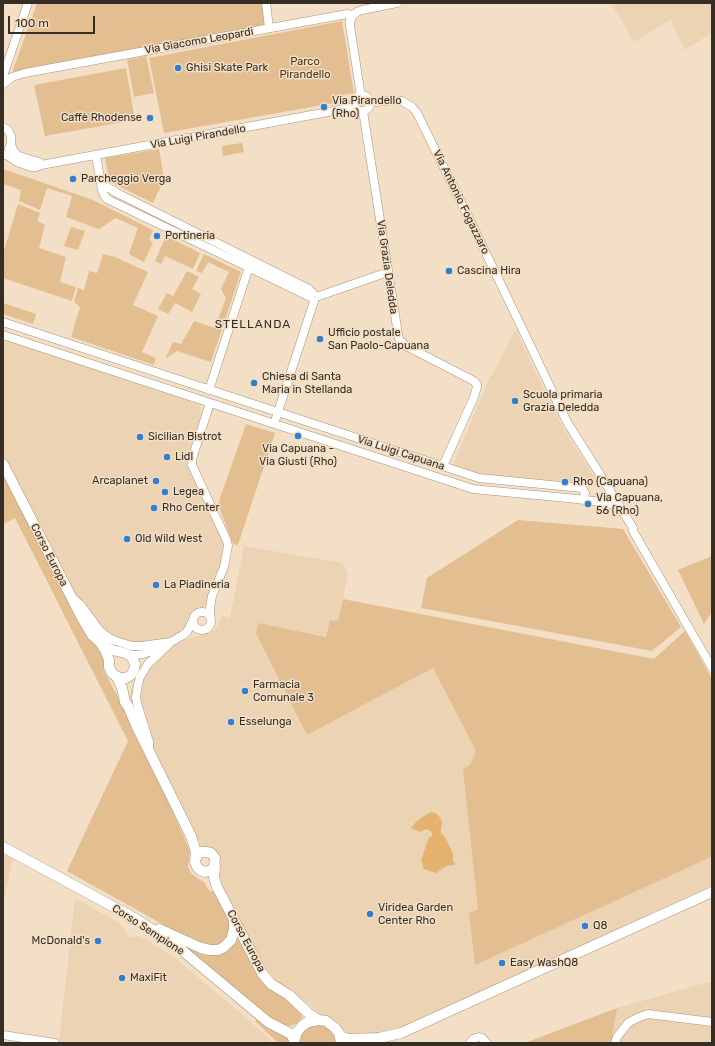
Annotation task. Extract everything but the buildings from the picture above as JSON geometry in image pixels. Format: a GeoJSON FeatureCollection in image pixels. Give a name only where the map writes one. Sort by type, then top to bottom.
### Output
{"type":"FeatureCollection","features":[{"type":"Feature","properties":{"kind":"main road","name":"Corso Europa"},"geometry":{"type":"LineString","coordinates":[[3,464],[70,596],[92,635],[112,650],[125,653]]}},
{"type":"Feature","properties":{"kind":"main road","name":"Corso Europa"},"geometry":{"type":"LineString","coordinates":[[100,642],[108,656],[110,663]]}},
{"type":"Feature","properties":{"kind":"main road"},"geometry":{"type":"LineString","coordinates":[[128,706],[127,684],[133,672],[135,664],[131,656],[125,653],[115,654],[112,657],[110,670],[114,676],[123,678],[133,672]]}},
{"type":"Feature","properties":{"kind":"main road"},"geometry":{"type":"LineString","coordinates":[[117,677],[122,688],[125,702],[190,834],[195,848],[196,866],[200,870],[209,872],[215,866],[215,858],[213,854],[200,847],[190,834]]}},
{"type":"Feature","properties":{"kind":"main road","name":"Corso Sempione"},"geometry":{"type":"LineString","coordinates":[[3,848],[136,919],[178,947],[268,1022],[291,1034],[294,1041]]}},
{"type":"Feature","properties":{"kind":"main road"},"geometry":{"type":"LineString","coordinates":[[196,858],[201,852],[209,852]]}},
{"type":"Feature","properties":{"kind":"main road","name":"Corso Europa"},"geometry":{"type":"LineString","coordinates":[[215,866],[214,877],[217,887],[266,979],[271,984],[289,995],[308,1013],[318,1020],[326,1021],[332,1025],[337,1030],[342,1041]]}},
{"type":"Feature","properties":{"kind":"main road","name":"Corso Europa"},"geometry":{"type":"LineString","coordinates":[[200,870],[217,887]]}},
{"type":"Feature","properties":{"kind":"main road"},"geometry":{"type":"LineString","coordinates":[[373,1043],[422,1024],[712,892]]}},
{"type":"Feature","properties":{"kind":"main road"},"geometry":{"type":"LineString","coordinates":[[136,919],[201,948],[213,950],[221,949],[229,943],[234,930],[234,919]]}},
{"type":"Feature","properties":{"kind":"main road"},"geometry":{"type":"LineString","coordinates":[[294,1041],[302,1026],[305,1014],[300,1004]]}},
{"type":"Feature","properties":{"kind":"main road","name":"Corso Sempione"},"geometry":{"type":"LineString","coordinates":[[281,1028],[291,1030],[311,1021],[318,1020]]}},
{"type":"Feature","properties":{"kind":"main road"},"geometry":{"type":"LineString","coordinates":[[342,1041],[388,1037]]}},
{"type":"Feature","properties":{"kind":"street"},"geometry":{"type":"LineString","coordinates":[[3,76],[28,3]]}},
{"type":"Feature","properties":{"kind":"street"},"geometry":{"type":"LineString","coordinates":[[266,3],[269,28]]}},
{"type":"Feature","properties":{"kind":"street","name":"Via Giacomo Leopardi"},"geometry":{"type":"LineString","coordinates":[[3,84],[12,77],[25,73],[347,14],[353,15],[362,10],[397,3]]}},
{"type":"Feature","properties":{"kind":"street"},"geometry":{"type":"LineString","coordinates":[[353,15],[350,21],[350,26],[361,96]]}},
{"type":"Feature","properties":{"kind":"street"},"geometry":{"type":"LineString","coordinates":[[358,96],[366,97],[369,101],[370,103],[368,108],[363,111],[359,110],[354,105],[358,96]]}},
{"type":"Feature","properties":{"kind":"street","name":"Via Antonio Fogazzaro"},"geometry":{"type":"LineString","coordinates":[[369,101],[402,101],[412,107],[417,113],[567,422],[633,528],[633,531]]}},
{"type":"Feature","properties":{"kind":"street","name":"Via Luigi Pirandello"},"geometry":{"type":"LineString","coordinates":[[3,153],[17,162],[31,167],[38,167],[41,165],[355,107]]}},
{"type":"Feature","properties":{"kind":"street","name":"Via Grazia Deledda"},"geometry":{"type":"LineString","coordinates":[[363,111],[398,334],[403,343],[413,350],[474,381],[477,384],[474,397],[443,466]]}},
{"type":"Feature","properties":{"kind":"street"},"geometry":{"type":"LineString","coordinates":[[3,153],[11,144],[12,136],[4,127]]}},
{"type":"Feature","properties":{"kind":"street"},"geometry":{"type":"LineString","coordinates":[[11,144],[15,153],[19,156],[39,162],[41,165]]}},
{"type":"Feature","properties":{"kind":"street"},"geometry":{"type":"LineString","coordinates":[[96,155],[101,183],[117,193],[209,238],[252,265],[309,289],[314,296]]}},
{"type":"Feature","properties":{"kind":"street"},"geometry":{"type":"LineString","coordinates":[[125,653],[135,655],[152,651],[187,632],[195,614],[206,607],[224,567],[228,551],[227,542],[192,465],[192,459],[209,403],[211,390],[247,273],[252,265]]}},
{"type":"Feature","properties":{"kind":"street"},"geometry":{"type":"LineString","coordinates":[[314,296],[388,272]]}},
{"type":"Feature","properties":{"kind":"street"},"geometry":{"type":"LineString","coordinates":[[274,424],[314,296]]}},
{"type":"Feature","properties":{"kind":"street","name":"Via Luigi Capuana"},"geometry":{"type":"LineString","coordinates":[[4,323],[479,478],[582,488],[585,494],[583,500]]}},
{"type":"Feature","properties":{"kind":"street","name":"Via Luigi Capuana"},"geometry":{"type":"LineString","coordinates":[[4,334],[45,349],[473,489],[603,502]]}},
{"type":"Feature","properties":{"kind":"street"},"geometry":{"type":"LineString","coordinates":[[45,349],[49,344],[49,337]]}},
{"type":"Feature","properties":{"kind":"street"},"geometry":{"type":"LineString","coordinates":[[606,484],[607,490],[603,502],[616,506],[630,529],[633,531],[712,668]]}},
{"type":"Feature","properties":{"kind":"street"},"geometry":{"type":"LineString","coordinates":[[70,596],[80,604],[104,634],[116,641],[132,646],[171,642]]}},
{"type":"Feature","properties":{"kind":"street"},"geometry":{"type":"LineString","coordinates":[[183,635],[205,629],[211,624],[210,608],[212,596]]}},
{"type":"Feature","properties":{"kind":"street"},"geometry":{"type":"LineString","coordinates":[[198,612],[204,612],[210,616]]}},
{"type":"Feature","properties":{"kind":"street"},"geometry":{"type":"LineString","coordinates":[[193,620],[196,628],[202,630],[205,629]]}},
{"type":"Feature","properties":{"kind":"street"},"geometry":{"type":"LineString","coordinates":[[149,752],[149,742],[136,697],[138,684],[140,677],[148,664],[171,642]]}},
{"type":"Feature","properties":{"kind":"street"},"geometry":{"type":"LineString","coordinates":[[133,672],[142,659],[152,651]]}},
{"type":"Feature","properties":{"kind":"street"},"geometry":{"type":"LineString","coordinates":[[616,1043],[617,1037],[628,1023],[636,1018],[648,1014],[712,1022]]}},
{"type":"Feature","properties":{"kind":"street"},"geometry":{"type":"LineString","coordinates":[[3,1035],[52,1043]]}},
{"type":"Feature","properties":{"kind":"street"},"geometry":{"type":"LineString","coordinates":[[470,1043],[473,1039],[479,1037],[487,1043]]}},
{"type":"Feature","properties":{"kind":"shaded area"},"geometry":{"type":"Polygon","coordinates":[[[611,3],[712,3],[712,33],[684,50],[671,19],[634,42],[611,3]]]}},
{"type":"Feature","properties":{"kind":"shaded area","name":"Scuola primaria Grazia Deledda"},"geometry":{"type":"Polygon","coordinates":[[[516,331],[562,426],[597,481],[595,484],[477,475],[453,466],[490,376],[492,375],[514,332],[516,331]]]}},
{"type":"Feature","properties":{"kind":"shaded area"},"geometry":{"type":"Polygon","coordinates":[[[3,339],[199,404],[202,414],[186,460],[186,464],[227,542],[227,546],[212,596],[205,606],[195,614],[190,626],[171,641],[141,645],[109,637],[71,593],[3,457],[3,339]]]}},
{"type":"Feature","properties":{"kind":"shaded area"},"geometry":{"type":"Polygon","coordinates":[[[244,546],[342,563],[348,573],[338,622],[330,620],[326,637],[258,623],[307,735],[433,668],[476,751],[470,765],[478,909],[469,913],[475,964],[711,857],[712,885],[396,1031],[383,1035],[350,1035],[340,1030],[312,1006],[277,982],[266,968],[224,890],[132,706],[130,695],[135,676],[146,661],[182,640],[213,631],[218,625],[222,616],[230,618],[244,546]]]}},
{"type":"Feature","properties":{"kind":"shaded area"},"geometry":{"type":"Polygon","coordinates":[[[431,812],[437,814],[441,819],[441,833],[450,847],[453,854],[453,862],[455,863],[454,865],[446,866],[436,873],[424,869],[421,860],[429,837],[432,836],[432,832],[427,829],[421,832],[411,828],[418,820],[431,812]]]}},
{"type":"Feature","properties":{"kind":"shaded area"},"geometry":{"type":"Polygon","coordinates":[[[3,854],[13,859],[3,905],[3,854]]]}},
{"type":"Feature","properties":{"kind":"shaded area"},"geometry":{"type":"Polygon","coordinates":[[[75,898],[118,922],[125,929],[128,938],[138,936],[149,941],[176,959],[270,1039],[270,1043],[59,1043],[75,898]]]}},
{"type":"Feature","properties":{"kind":"shaded area"},"geometry":{"type":"Polygon","coordinates":[[[712,981],[712,1043],[611,1043],[617,1008],[712,981]]]}},
{"type":"Feature","properties":{"kind":"green space"},"geometry":{"type":"Polygon","coordinates":[[[37,3],[262,3],[265,25],[15,73],[13,70],[37,3]]]}},
{"type":"Feature","properties":{"kind":"green space","name":"Parco Pirandello"},"geometry":{"type":"Polygon","coordinates":[[[342,21],[354,93],[333,97],[334,103],[164,133],[149,58],[342,21]]]}},
{"type":"Feature","properties":{"kind":"green space"},"geometry":{"type":"Polygon","coordinates":[[[146,56],[154,93],[134,97],[127,60],[146,56]]]}},
{"type":"Feature","properties":{"kind":"green space"},"geometry":{"type":"Polygon","coordinates":[[[126,68],[135,120],[45,136],[34,85],[126,68]]]}},
{"type":"Feature","properties":{"kind":"green space"},"geometry":{"type":"Polygon","coordinates":[[[242,143],[244,152],[223,156],[222,146],[242,143]]]}},
{"type":"Feature","properties":{"kind":"green space"},"geometry":{"type":"Polygon","coordinates":[[[159,149],[164,179],[153,203],[110,182],[105,158],[159,149]]]}},
{"type":"Feature","properties":{"kind":"green space"},"geometry":{"type":"Polygon","coordinates":[[[3,169],[93,200],[153,230],[149,240],[153,242],[144,262],[129,254],[138,228],[116,218],[99,229],[66,217],[72,196],[47,188],[40,210],[19,201],[21,190],[3,184],[3,169]]]}},
{"type":"Feature","properties":{"kind":"green space"},"geometry":{"type":"Polygon","coordinates":[[[18,204],[40,213],[37,221],[45,225],[39,248],[66,257],[60,282],[76,287],[72,301],[3,278],[3,254],[18,204]]]}},
{"type":"Feature","properties":{"kind":"green space"},"geometry":{"type":"Polygon","coordinates":[[[71,227],[85,231],[78,250],[64,246],[71,227]]]}},
{"type":"Feature","properties":{"kind":"green space"},"geometry":{"type":"Polygon","coordinates":[[[166,236],[200,253],[193,269],[165,256],[161,264],[155,261],[166,236]]]}},
{"type":"Feature","properties":{"kind":"green space"},"geometry":{"type":"Polygon","coordinates":[[[103,254],[115,257],[148,272],[133,305],[158,316],[142,352],[156,358],[154,365],[71,337],[80,307],[74,302],[78,288],[84,290],[89,271],[97,273],[103,254]]]}},
{"type":"Feature","properties":{"kind":"green space"},"geometry":{"type":"Polygon","coordinates":[[[204,254],[241,272],[211,362],[177,351],[165,359],[173,342],[181,344],[194,321],[215,328],[226,298],[221,289],[229,272],[208,262],[202,273],[196,271],[204,254]]]}},
{"type":"Feature","properties":{"kind":"green space"},"geometry":{"type":"Polygon","coordinates":[[[187,271],[199,277],[192,289],[201,294],[192,312],[175,303],[168,314],[158,309],[167,293],[173,296],[187,271]]]}},
{"type":"Feature","properties":{"kind":"green space"},"geometry":{"type":"Polygon","coordinates":[[[3,303],[36,314],[33,324],[3,314],[3,303]]]}},
{"type":"Feature","properties":{"kind":"green space"},"geometry":{"type":"Polygon","coordinates":[[[246,424],[275,433],[238,545],[233,544],[218,504],[246,424]]]}},
{"type":"Feature","properties":{"kind":"green space"},"geometry":{"type":"Polygon","coordinates":[[[3,471],[85,631],[102,652],[105,661],[104,671],[129,718],[165,793],[189,849],[188,867],[191,873],[204,882],[210,892],[214,890],[221,902],[230,929],[228,938],[216,947],[198,944],[67,871],[128,741],[15,518],[3,524],[3,471]]]}},
{"type":"Feature","properties":{"kind":"green space"},"geometry":{"type":"Polygon","coordinates":[[[518,520],[623,529],[681,627],[652,651],[421,608],[427,578],[518,520]]]}},
{"type":"Feature","properties":{"kind":"green space"},"geometry":{"type":"Polygon","coordinates":[[[712,556],[712,612],[704,624],[678,570],[712,556]]]}},
{"type":"Feature","properties":{"kind":"green space"},"geometry":{"type":"Polygon","coordinates":[[[343,599],[654,659],[685,631],[712,679],[712,859],[711,857],[475,965],[469,913],[478,909],[463,769],[470,765],[476,751],[433,668],[307,735],[256,633],[258,623],[326,637],[330,620],[338,621],[343,599]]]}},
{"type":"Feature","properties":{"kind":"green space"},"geometry":{"type":"Polygon","coordinates":[[[236,932],[260,980],[269,989],[288,1000],[301,1014],[302,1017],[300,1021],[296,1024],[288,1026],[282,1025],[267,1017],[189,949],[173,937],[222,950],[236,932]]]}},
{"type":"Feature","properties":{"kind":"green space"},"geometry":{"type":"Polygon","coordinates":[[[617,1008],[611,1043],[525,1043],[617,1008]]]}},
{"type":"Feature","properties":{"kind":"green space"},"geometry":{"type":"Polygon","coordinates":[[[257,1019],[269,1028],[287,1036],[290,1043],[278,1043],[255,1021],[257,1019]]]}},
{"type":"Feature","properties":{"kind":"green space"},"geometry":{"type":"Polygon","coordinates":[[[312,1024],[325,1025],[335,1033],[337,1043],[297,1043],[302,1031],[312,1024]]]}},
{"type":"Feature","properties":{"kind":"place","name":"Ghisi Skate Park"},"geometry":{"type":"Point","coordinates":[178,68]}},
{"type":"Feature","properties":{"kind":"place","name":"Via Pirandello (Rho)"},"geometry":{"type":"Point","coordinates":[324,107]}},
{"type":"Feature","properties":{"kind":"place","name":"Caffè Rhodense"},"geometry":{"type":"Point","coordinates":[150,118]}},
{"type":"Feature","properties":{"kind":"place","name":"Parcheggio Verga"},"geometry":{"type":"Point","coordinates":[73,179]}},
{"type":"Feature","properties":{"kind":"place","name":"Portineria"},"geometry":{"type":"Point","coordinates":[157,236]}},
{"type":"Feature","properties":{"kind":"place","name":"Cascina Hira"},"geometry":{"type":"Point","coordinates":[449,271]}},
{"type":"Feature","properties":{"kind":"place","name":"Ufficio postale San Paolo-Capuana"},"geometry":{"type":"Point","coordinates":[320,339]}},
{"type":"Feature","properties":{"kind":"place","name":"Chiesa di Santa Maria in Stellanda"},"geometry":{"type":"Point","coordinates":[254,383]}},
{"type":"Feature","properties":{"kind":"place","name":"Scuola primaria Grazia Deledda"},"geometry":{"type":"Point","coordinates":[515,401]}},
{"type":"Feature","properties":{"kind":"place","name":"Via Capuana - Via Giusti (Rho)"},"geometry":{"type":"Point","coordinates":[298,436]}},
{"type":"Feature","properties":{"kind":"place","name":"Sicilian Bistrot"},"geometry":{"type":"Point","coordinates":[140,437]}},
{"type":"Feature","properties":{"kind":"place","name":"Lidl"},"geometry":{"type":"Point","coordinates":[167,457]}},
{"type":"Feature","properties":{"kind":"place","name":"Arcaplanet"},"geometry":{"type":"Point","coordinates":[156,481]}},
{"type":"Feature","properties":{"kind":"place","name":"Rho (Capuana)"},"geometry":{"type":"Point","coordinates":[565,482]}},
{"type":"Feature","properties":{"kind":"place","name":"Legea"},"geometry":{"type":"Point","coordinates":[165,492]}},
{"type":"Feature","properties":{"kind":"place","name":"Via Capuana, 56 (Rho)"},"geometry":{"type":"Point","coordinates":[588,504]}},
{"type":"Feature","properties":{"kind":"place","name":"Rho Center"},"geometry":{"type":"Point","coordinates":[154,508]}},
{"type":"Feature","properties":{"kind":"place","name":"Old Wild West"},"geometry":{"type":"Point","coordinates":[127,539]}},
{"type":"Feature","properties":{"kind":"place","name":"La Piadineria"},"geometry":{"type":"Point","coordinates":[156,585]}},
{"type":"Feature","properties":{"kind":"place","name":"Farmacia Comunale 3"},"geometry":{"type":"Point","coordinates":[245,691]}},
{"type":"Feature","properties":{"kind":"place","name":"Esselunga"},"geometry":{"type":"Point","coordinates":[231,722]}},
{"type":"Feature","properties":{"kind":"place","name":"Viridea Garden Center Rho"},"geometry":{"type":"Point","coordinates":[370,914]}},
{"type":"Feature","properties":{"kind":"place","name":"Q8"},"geometry":{"type":"Point","coordinates":[585,926]}},
{"type":"Feature","properties":{"kind":"place","name":"McDonald's"},"geometry":{"type":"Point","coordinates":[98,941]}},
{"type":"Feature","properties":{"kind":"place","name":"Easy WashQ8"},"geometry":{"type":"Point","coordinates":[502,963]}},
{"type":"Feature","properties":{"kind":"place","name":"MaxiFit"},"geometry":{"type":"Point","coordinates":[122,978]}},
{"type":"Feature","properties":{"kind":"district","name":"STELLANDA"},"geometry":{"type":"Point","coordinates":[253,325]}}]}
